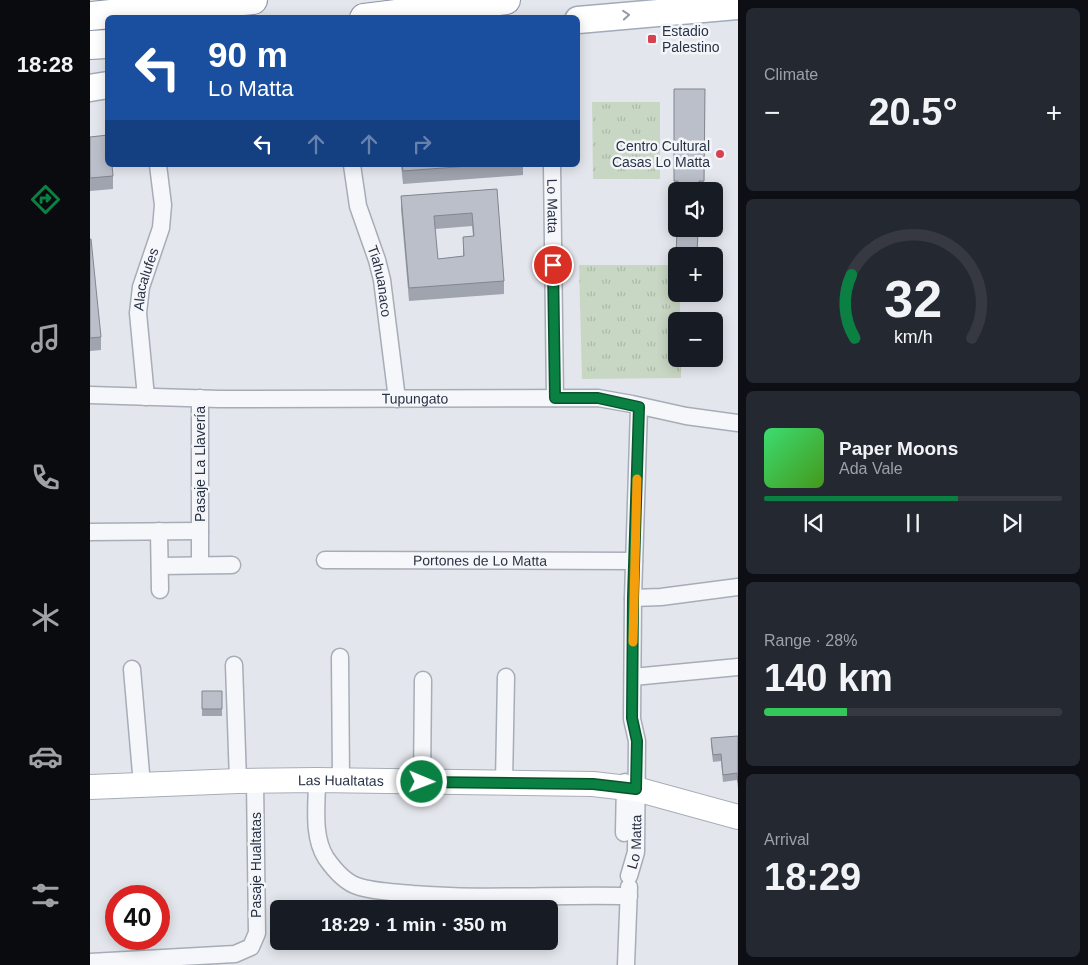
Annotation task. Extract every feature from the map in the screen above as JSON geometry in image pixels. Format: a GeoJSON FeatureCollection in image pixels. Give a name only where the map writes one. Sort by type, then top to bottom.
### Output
{"type":"FeatureCollection","features":[{"type":"Feature","properties":{"kind":"highway"},"geometry":{"type":"LineString","coordinates":[[90,16],[253,0]]}},
{"type":"Feature","properties":{"kind":"highway"},"geometry":{"type":"LineString","coordinates":[[388,15],[506,0]]}},
{"type":"Feature","properties":{"kind":"highway"},"geometry":{"type":"LineString","coordinates":[[90,45],[105,44]]}},
{"type":"Feature","properties":{"kind":"main road"},"geometry":{"type":"LineString","coordinates":[[580,20],[738,6]]}},
{"type":"Feature","properties":{"kind":"main road"},"geometry":{"type":"LineString","coordinates":[[90,88],[105,86]]}},
{"type":"Feature","properties":{"kind":"street","name":"Alacalufes"},"geometry":{"type":"LineString","coordinates":[[146,397],[138,313],[141,287],[161,228],[163,205],[158,167]]}},
{"type":"Feature","properties":{"kind":"street","name":"Tiahuanaco"},"geometry":{"type":"LineString","coordinates":[[352,167],[358,206],[382,280],[397,399]]}},
{"type":"Feature","properties":{"kind":"street","name":"Lo Matta"},"geometry":{"type":"LineString","coordinates":[[552,167],[555,398]]}},
{"type":"Feature","properties":{"kind":"street","name":"Tupungato"},"geometry":{"type":"LineString","coordinates":[[90,396],[397,399],[598,398],[686,416],[738,423]]}},
{"type":"Feature","properties":{"kind":"street","name":"Pasaje La Llavería"},"geometry":{"type":"LineString","coordinates":[[200,398],[200,565]]}},
{"type":"Feature","properties":{"kind":"street","name":"Lo Matta"},"geometry":{"type":"LineString","coordinates":[[626,965],[629,876],[624,853],[630,788],[626,736],[632,718],[633,598],[639,407]]}},
{"type":"Feature","properties":{"kind":"street","name":"Pasaje La Llavería"},"geometry":{"type":"LineString","coordinates":[[90,532],[200,530]]}},
{"type":"Feature","properties":{"kind":"street"},"geometry":{"type":"LineString","coordinates":[[159,531],[160,590]]}},
{"type":"Feature","properties":{"kind":"street","name":"Portones de Lo Matta"},"geometry":{"type":"LineString","coordinates":[[325,560],[634,561]]}},
{"type":"Feature","properties":{"kind":"street"},"geometry":{"type":"LineString","coordinates":[[160,566],[232,565]]}},
{"type":"Feature","properties":{"kind":"street"},"geometry":{"type":"LineString","coordinates":[[633,598],[661,597],[738,587]]}},
{"type":"Feature","properties":{"kind":"street"},"geometry":{"type":"LineString","coordinates":[[340,658],[340,780]]}},
{"type":"Feature","properties":{"kind":"street","name":"Pasaje Hualtatas"},"geometry":{"type":"LineString","coordinates":[[90,962],[235,954],[250,947],[257,933],[247,781],[234,665]]}},
{"type":"Feature","properties":{"kind":"street"},"geometry":{"type":"LineString","coordinates":[[632,677],[738,667]]}},
{"type":"Feature","properties":{"kind":"street"},"geometry":{"type":"LineString","coordinates":[[132,669],[142,785]]}},
{"type":"Feature","properties":{"kind":"street"},"geometry":{"type":"LineString","coordinates":[[504,783],[506,677]]}},
{"type":"Feature","properties":{"kind":"street"},"geometry":{"type":"LineString","coordinates":[[422,782],[423,680]]}},
{"type":"Feature","properties":{"kind":"street"},"geometry":{"type":"LineString","coordinates":[[317,780],[318,838],[322,850],[327,859],[347,881],[356,886],[383,891],[448,897],[628,896]]}},
{"type":"Feature","properties":{"kind":"street","name":"Las Hualtatas"},"geometry":{"type":"LineString","coordinates":[[90,787],[317,780],[593,784],[630,788],[738,817]]}},
{"type":"Feature","properties":{"kind":"green space"},"geometry":{"type":"Polygon","coordinates":[[[592,102],[660,102],[660,179],[593,179],[592,102]]]}},
{"type":"Feature","properties":{"kind":"green space"},"geometry":{"type":"Polygon","coordinates":[[[579,265],[668,265],[668,302],[680,302],[680,312],[668,312],[668,367],[681,367],[681,378],[582,379],[579,265]]]}},
{"type":"Feature","properties":{"kind":"building"},"geometry":{"type":"Polygon","coordinates":[[[674,89],[705,89],[704,181],[674,181],[674,89]]]}},
{"type":"Feature","properties":{"kind":"building"},"geometry":{"type":"Polygon","coordinates":[[[105,135],[105,167],[112,167],[113,176],[90,178],[90,137],[105,135]]]}},
{"type":"Feature","properties":{"kind":"building"},"geometry":{"type":"Polygon","coordinates":[[[402,167],[456,167],[403,171],[402,167]]]}},
{"type":"Feature","properties":{"kind":"building"},"geometry":{"type":"Polygon","coordinates":[[[497,189],[504,281],[409,288],[401,196],[497,189]],[[472,213],[434,216],[438,259],[464,256],[463,237],[474,236],[472,213]]]}},
{"type":"Feature","properties":{"kind":"building"},"geometry":{"type":"Polygon","coordinates":[[[677,237],[698,237],[697,247],[676,247],[677,237]]]}},
{"type":"Feature","properties":{"kind":"building"},"geometry":{"type":"Polygon","coordinates":[[[90,239],[101,337],[90,338],[90,239]]]}},
{"type":"Feature","properties":{"kind":"building"},"geometry":{"type":"Polygon","coordinates":[[[202,691],[222,691],[222,709],[202,709],[202,691]]]}},
{"type":"Feature","properties":{"kind":"building"},"geometry":{"type":"Polygon","coordinates":[[[738,736],[738,782],[737,773],[723,775],[721,754],[713,755],[711,738],[738,736]]]}},
{"type":"Feature","properties":{"kind":"slow traffic"},"geometry":{"type":"LineString","coordinates":[[633,642],[637,479]]}},
{"type":"Feature","properties":{"kind":"place","name":"Estadio Palestino"},"geometry":{"type":"Point","coordinates":[652,39]}},
{"type":"Feature","properties":{"kind":"place","name":"Centro Cultural Casas Lo Matta"},"geometry":{"type":"Point","coordinates":[720,154]}},
{"type":"Feature","properties":{"kind":"route"},"geometry":{"type":"LineString","coordinates":[[422,782],[593,784],[636,789],[637,741],[632,718],[632,677],[639,407],[598,398],[555,398],[553,265]]}}]}
